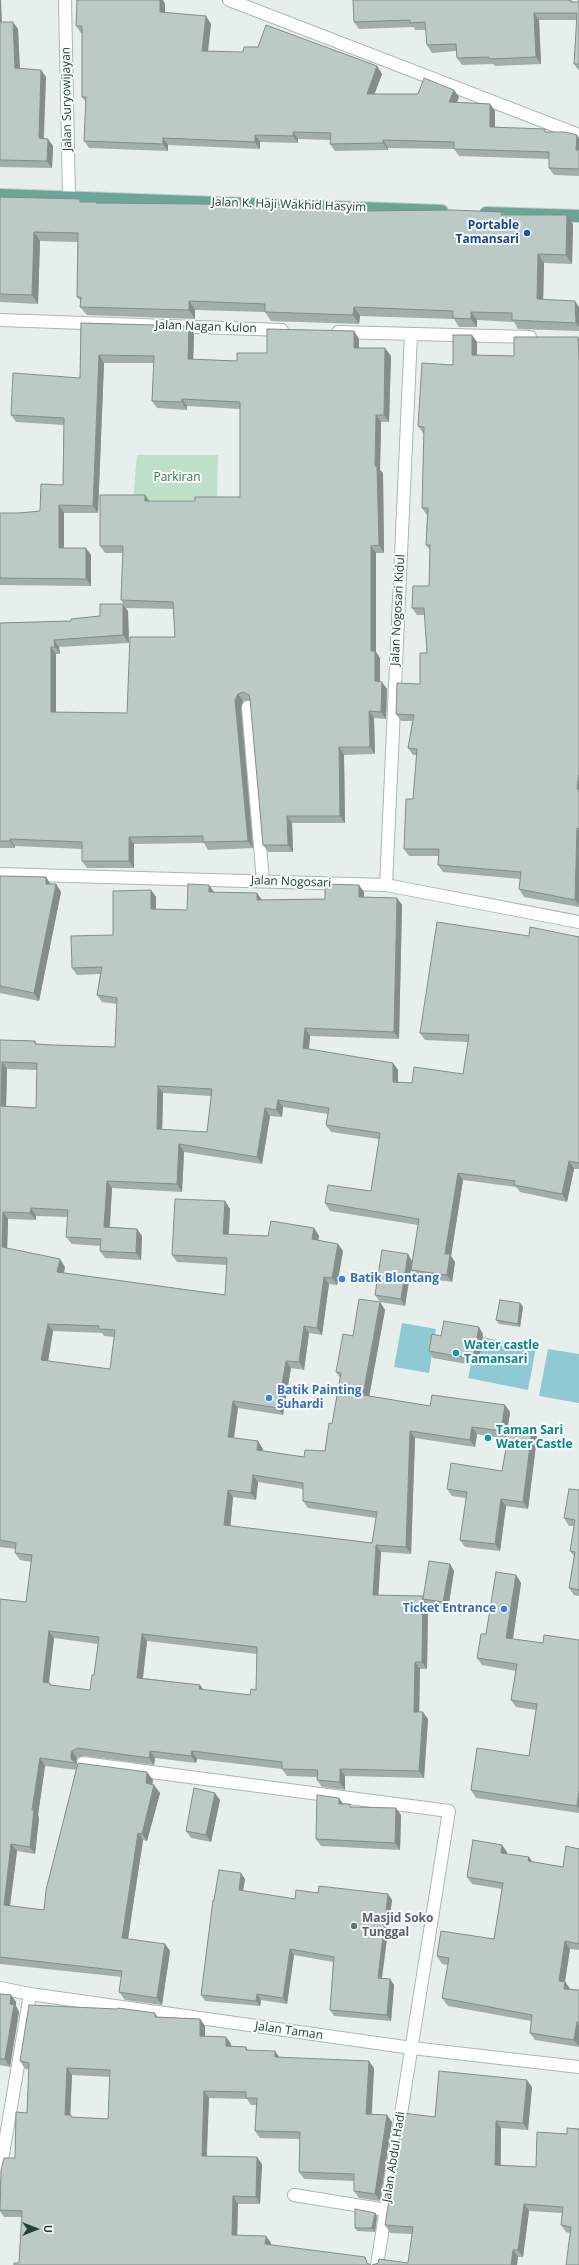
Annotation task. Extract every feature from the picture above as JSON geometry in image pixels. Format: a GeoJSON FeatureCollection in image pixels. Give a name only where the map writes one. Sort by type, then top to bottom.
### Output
{"type":"FeatureCollection","features":[{"type":"Feature","properties":{"kind":"main road","name":"Jalan K. Haji Wakhid Hasyim"},"geometry":{"type":"LineString","coordinates":[[0,195],[450,211]]}},
{"type":"Feature","properties":{"kind":"main road"},"geometry":{"type":"LineString","coordinates":[[474,212],[579,216]]}},
{"type":"Feature","properties":{"kind":"street","name":"Jalan Suryowijayan"},"geometry":{"type":"LineString","coordinates":[[64,0],[69,197]]}},
{"type":"Feature","properties":{"kind":"street"},"geometry":{"type":"LineString","coordinates":[[229,0],[579,135]]}},
{"type":"Feature","properties":{"kind":"street","name":"Jalan Nagan Kulon"},"geometry":{"type":"LineString","coordinates":[[0,322],[293,330]]}},
{"type":"Feature","properties":{"kind":"street"},"geometry":{"type":"LineString","coordinates":[[324,331],[541,338]]}},
{"type":"Feature","properties":{"kind":"street","name":"Jalan Nogosari Kidul"},"geometry":{"type":"LineString","coordinates":[[386,885],[411,334]]}},
{"type":"Feature","properties":{"kind":"street"},"geometry":{"type":"LineString","coordinates":[[248,707],[263,880]]}},
{"type":"Feature","properties":{"kind":"street","name":"Jalan Nogosari"},"geometry":{"type":"LineString","coordinates":[[0,874],[263,880],[386,885],[579,922]]}},
{"type":"Feature","properties":{"kind":"street","name":"Jalan Abdul Hadi"},"geometry":{"type":"LineString","coordinates":[[83,1763],[449,1811],[376,2265]]}},
{"type":"Feature","properties":{"kind":"street","name":"Jalan Taman"},"geometry":{"type":"LineString","coordinates":[[0,1988],[30,1994],[412,2048],[579,2067]]}},
{"type":"Feature","properties":{"kind":"street"},"geometry":{"type":"LineString","coordinates":[[0,2172],[30,1994]]}},
{"type":"Feature","properties":{"kind":"street"},"geometry":{"type":"LineString","coordinates":[[294,2195],[386,2210]]}},
{"type":"Feature","properties":{"kind":"green space","name":"Parkiran"},"geometry":{"type":"Polygon","coordinates":[[[137,455],[218,455],[217,500],[133,500],[137,455]]]}},
{"type":"Feature","properties":{"kind":"water"},"geometry":{"type":"Polygon","coordinates":[[[402,1323],[436,1329],[429,1373],[394,1367],[402,1323]]]}},
{"type":"Feature","properties":{"kind":"water"},"geometry":{"type":"Polygon","coordinates":[[[476,1336],[536,1347],[528,1390],[468,1378],[471,1365],[478,1366],[476,1336]]]}},
{"type":"Feature","properties":{"kind":"water"},"geometry":{"type":"Polygon","coordinates":[[[548,1349],[579,1354],[579,1403],[539,1396],[548,1349]]]}},
{"type":"Feature","properties":{"kind":"building"},"geometry":{"type":"Polygon","coordinates":[[[77,0],[160,0],[160,12],[206,16],[202,51],[243,52],[244,47],[258,47],[266,25],[377,66],[367,94],[418,94],[424,78],[454,90],[449,102],[490,104],[490,127],[545,129],[545,132],[565,132],[577,135],[576,150],[579,150],[579,169],[549,168],[549,152],[454,149],[454,142],[383,140],[383,143],[330,144],[331,133],[293,132],[293,136],[255,135],[255,142],[163,138],[163,144],[84,141],[86,97],[82,97],[82,26],[76,26],[77,0]]]}},
{"type":"Feature","properties":{"kind":"building"},"geometry":{"type":"Polygon","coordinates":[[[353,0],[568,0],[571,2],[577,2],[579,0],[579,64],[574,64],[577,13],[534,13],[536,57],[490,59],[489,57],[457,58],[456,44],[427,45],[425,22],[410,23],[410,20],[354,22],[353,0]]]}},
{"type":"Feature","properties":{"kind":"building"},"geometry":{"type":"Polygon","coordinates":[[[0,22],[13,22],[15,68],[41,70],[39,138],[48,139],[47,161],[0,160],[0,22]]]}},
{"type":"Feature","properties":{"kind":"building"},"geometry":{"type":"Polygon","coordinates":[[[0,197],[80,199],[80,202],[96,203],[301,205],[321,209],[364,209],[364,211],[452,210],[502,212],[501,215],[567,215],[566,255],[538,254],[537,299],[575,301],[576,323],[512,320],[512,313],[471,312],[471,319],[453,318],[453,311],[354,307],[353,315],[265,312],[265,304],[189,301],[189,310],[80,307],[81,297],[77,297],[78,233],[34,232],[32,295],[0,294],[0,197]]]}},
{"type":"Feature","properties":{"kind":"building"},"geometry":{"type":"Polygon","coordinates":[[[81,323],[189,326],[188,359],[237,361],[237,353],[267,353],[267,329],[354,331],[354,348],[385,348],[384,415],[376,415],[375,466],[377,466],[379,545],[371,546],[371,651],[375,651],[375,681],[382,682],[381,712],[369,711],[370,747],[339,747],[340,816],[287,816],[288,845],[263,845],[250,699],[249,695],[243,692],[238,694],[235,700],[248,841],[203,842],[203,836],[129,837],[129,861],[82,861],[82,842],[10,839],[10,841],[0,841],[0,623],[71,621],[71,619],[100,616],[100,604],[123,604],[123,635],[54,640],[55,647],[51,647],[51,712],[127,713],[130,637],[175,637],[173,602],[121,600],[123,546],[100,546],[100,495],[145,495],[145,501],[195,501],[195,497],[240,497],[240,402],[182,399],[182,402],[152,401],[154,356],[99,355],[93,506],[59,505],[59,548],[86,548],[86,579],[0,578],[0,513],[40,511],[41,484],[63,485],[64,418],[11,415],[13,373],[80,378],[81,323]]]}},
{"type":"Feature","properties":{"kind":"building"},"geometry":{"type":"Polygon","coordinates":[[[453,335],[472,335],[472,355],[514,356],[514,337],[578,337],[579,774],[577,789],[579,790],[579,829],[577,828],[575,900],[519,889],[521,872],[438,865],[439,849],[404,849],[406,799],[413,799],[417,749],[408,748],[414,715],[396,714],[397,683],[420,684],[420,653],[427,653],[424,608],[412,608],[413,586],[429,586],[430,545],[426,545],[428,508],[422,508],[424,427],[418,426],[422,363],[453,365],[453,335]]]}},
{"type":"Feature","properties":{"kind":"building"},"geometry":{"type":"Polygon","coordinates":[[[0,876],[46,877],[46,884],[56,884],[34,993],[0,986],[0,876]]]}},
{"type":"Feature","properties":{"kind":"building"},"geometry":{"type":"Polygon","coordinates":[[[188,884],[209,885],[209,892],[257,893],[257,900],[325,899],[325,884],[359,885],[359,897],[397,898],[394,1032],[305,1028],[303,1048],[393,1063],[393,1082],[412,1083],[414,1067],[463,1074],[469,1035],[420,1033],[437,922],[529,936],[530,927],[579,937],[579,1163],[569,1161],[562,1194],[514,1185],[515,1181],[458,1173],[445,1254],[450,1254],[447,1275],[411,1270],[419,1219],[325,1203],[328,1185],[371,1191],[380,1133],[326,1125],[329,1108],[278,1100],[276,1110],[265,1108],[257,1157],[179,1144],[177,1184],[107,1181],[104,1227],[137,1229],[136,1253],[100,1251],[101,1239],[66,1237],[68,1210],[31,1208],[30,1213],[3,1212],[2,1247],[60,1259],[57,1272],[225,1295],[227,1258],[172,1255],[175,1199],[225,1201],[223,1234],[268,1236],[271,1221],[314,1228],[312,1239],[338,1244],[332,1278],[324,1277],[317,1328],[304,1326],[299,1362],[286,1361],[278,1408],[233,1401],[228,1437],[258,1441],[257,1450],[304,1457],[305,1450],[325,1451],[329,1423],[332,1424],[341,1373],[336,1372],[343,1334],[353,1336],[359,1299],[380,1302],[363,1395],[430,1406],[432,1395],[505,1405],[501,1431],[472,1427],[470,1440],[410,1431],[406,1547],[376,1545],[373,1595],[423,1596],[422,1662],[415,1662],[414,1712],[423,1712],[419,1771],[340,1769],[340,1782],[317,1780],[318,1770],[282,1769],[282,1762],[192,1751],[191,1756],[150,1751],[149,1758],[78,1748],[72,1751],[71,1754],[71,1759],[76,1763],[40,1758],[32,1810],[34,1810],[30,1847],[11,1844],[4,1905],[44,1910],[46,1890],[78,1763],[147,1772],[146,1783],[154,1785],[142,1834],[138,1833],[122,1938],[165,1944],[157,1998],[119,1992],[122,1971],[0,1957],[0,1599],[26,1602],[32,1555],[15,1553],[16,1543],[0,1540],[0,1040],[35,1041],[35,1044],[115,1047],[117,998],[97,995],[102,967],[72,968],[71,936],[113,935],[113,891],[151,890],[151,909],[187,910],[188,884]],[[2,1062],[1,1106],[36,1108],[37,1063],[2,1062]],[[158,1086],[157,1129],[207,1132],[212,1089],[158,1086]],[[48,1324],[41,1360],[110,1369],[115,1330],[99,1329],[99,1326],[48,1324]],[[253,1475],[251,1493],[228,1490],[224,1525],[372,1543],[377,1512],[303,1501],[303,1483],[253,1475]],[[49,1631],[43,1682],[50,1683],[50,1685],[90,1690],[92,1675],[94,1675],[99,1637],[49,1631]],[[142,1634],[137,1678],[200,1685],[199,1689],[250,1695],[251,1689],[256,1690],[257,1647],[142,1634]]]}},
{"type":"Feature","properties":{"kind":"building"},"geometry":{"type":"Polygon","coordinates":[[[382,1250],[408,1254],[401,1299],[375,1295],[382,1250]]]}},
{"type":"Feature","properties":{"kind":"building"},"geometry":{"type":"Polygon","coordinates":[[[500,1300],[520,1303],[518,1324],[496,1320],[500,1300]]]}},
{"type":"Feature","properties":{"kind":"building"},"geometry":{"type":"Polygon","coordinates":[[[444,1321],[479,1327],[473,1359],[429,1351],[432,1334],[441,1336],[444,1321]]]}},
{"type":"Feature","properties":{"kind":"building"},"geometry":{"type":"Polygon","coordinates":[[[510,1426],[532,1430],[523,1502],[501,1499],[495,1544],[460,1540],[467,1492],[447,1489],[451,1463],[502,1471],[510,1426]]]}},
{"type":"Feature","properties":{"kind":"building"},"geometry":{"type":"Polygon","coordinates":[[[569,1489],[579,1490],[579,1590],[569,1588],[575,1552],[570,1551],[575,1520],[564,1518],[569,1489]]]}},
{"type":"Feature","properties":{"kind":"building"},"geometry":{"type":"Polygon","coordinates":[[[429,1561],[450,1564],[443,1602],[423,1599],[429,1561]]]}},
{"type":"Feature","properties":{"kind":"building"},"geometry":{"type":"Polygon","coordinates":[[[496,1572],[516,1575],[506,1638],[543,1643],[544,1635],[579,1640],[579,1790],[577,1806],[471,1790],[477,1748],[529,1756],[537,1704],[511,1700],[517,1664],[477,1658],[481,1634],[486,1634],[496,1572]]]}},
{"type":"Feature","properties":{"kind":"building"},"geometry":{"type":"Polygon","coordinates":[[[194,1788],[215,1793],[206,1835],[186,1831],[194,1788]]]}},
{"type":"Feature","properties":{"kind":"building"},"geometry":{"type":"Polygon","coordinates":[[[317,1795],[339,1798],[339,1804],[350,1804],[350,1807],[396,1808],[395,1843],[316,1839],[317,1795]]]}},
{"type":"Feature","properties":{"kind":"building"},"geometry":{"type":"Polygon","coordinates":[[[473,1840],[502,1845],[501,1853],[529,1857],[528,1861],[563,1867],[566,1846],[579,1849],[579,1944],[565,1941],[559,1981],[565,1982],[564,1989],[579,1990],[579,2022],[577,2022],[574,2040],[530,2033],[532,2015],[442,1998],[449,1958],[437,1956],[441,1931],[494,1939],[503,1883],[467,1877],[473,1840]]]}},
{"type":"Feature","properties":{"kind":"building"},"geometry":{"type":"Polygon","coordinates":[[[219,1870],[241,1873],[239,1890],[295,1899],[296,1890],[318,1893],[319,1886],[388,1894],[378,1978],[390,1979],[387,2015],[330,2010],[334,1957],[290,1949],[283,1998],[257,1994],[256,2001],[201,1995],[213,1900],[219,1870]]]}},
{"type":"Feature","properties":{"kind":"building"},"geometry":{"type":"Polygon","coordinates":[[[0,1994],[11,1995],[10,2004],[14,2005],[5,2059],[0,2059],[0,1994]]]}},
{"type":"Feature","properties":{"kind":"building"},"geometry":{"type":"Polygon","coordinates":[[[29,2005],[118,2008],[155,2013],[155,2017],[200,2019],[200,2036],[226,2037],[226,2046],[246,2047],[246,2050],[275,2051],[275,2057],[369,2061],[366,2114],[387,2115],[375,2194],[354,2191],[354,2174],[299,2172],[300,2132],[255,2131],[257,2098],[246,2098],[246,2092],[204,2091],[202,2156],[257,2157],[256,2197],[233,2196],[232,2235],[266,2236],[265,2244],[365,2257],[367,2263],[371,2265],[14,2265],[14,2263],[19,2263],[22,2211],[0,2210],[1,2170],[4,2158],[15,2158],[16,2112],[27,2113],[29,2063],[20,2061],[29,2005]],[[67,2068],[65,2115],[71,2115],[71,2117],[108,2119],[110,2070],[67,2068]]]}},
{"type":"Feature","properties":{"kind":"building"},"geometry":{"type":"Polygon","coordinates":[[[439,2071],[527,2080],[523,2123],[496,2121],[495,2165],[536,2167],[537,2132],[567,2134],[567,2128],[579,2129],[579,2265],[566,2265],[571,2227],[561,2225],[563,2207],[524,2204],[518,2250],[513,2250],[511,2265],[372,2265],[378,2263],[379,2259],[408,2263],[413,2227],[385,2225],[403,2113],[435,2117],[439,2071]]]}},
{"type":"Feature","properties":{"kind":"building"},"geometry":{"type":"Polygon","coordinates":[[[355,2209],[375,2213],[372,2228],[355,2228],[355,2209]]]}},
{"type":"Feature","properties":{"kind":"place","name":"Portable Tamansari"},"geometry":{"type":"Point","coordinates":[527,233]}},
{"type":"Feature","properties":{"kind":"place","name":"Batik Blontang"},"geometry":{"type":"Point","coordinates":[342,1279]}},
{"type":"Feature","properties":{"kind":"place","name":"Water castle Tamansari"},"geometry":{"type":"Point","coordinates":[456,1353]}},
{"type":"Feature","properties":{"kind":"place","name":"Batik Painting Suhardi"},"geometry":{"type":"Point","coordinates":[269,1398]}},
{"type":"Feature","properties":{"kind":"place","name":"Taman Sari Water Castle"},"geometry":{"type":"Point","coordinates":[488,1438]}},
{"type":"Feature","properties":{"kind":"place","name":"Ticket Entrance"},"geometry":{"type":"Point","coordinates":[504,1609]}},
{"type":"Feature","properties":{"kind":"place","name":"Masjid Soko Tunggal"},"geometry":{"type":"Point","coordinates":[354,1926]}}]}
